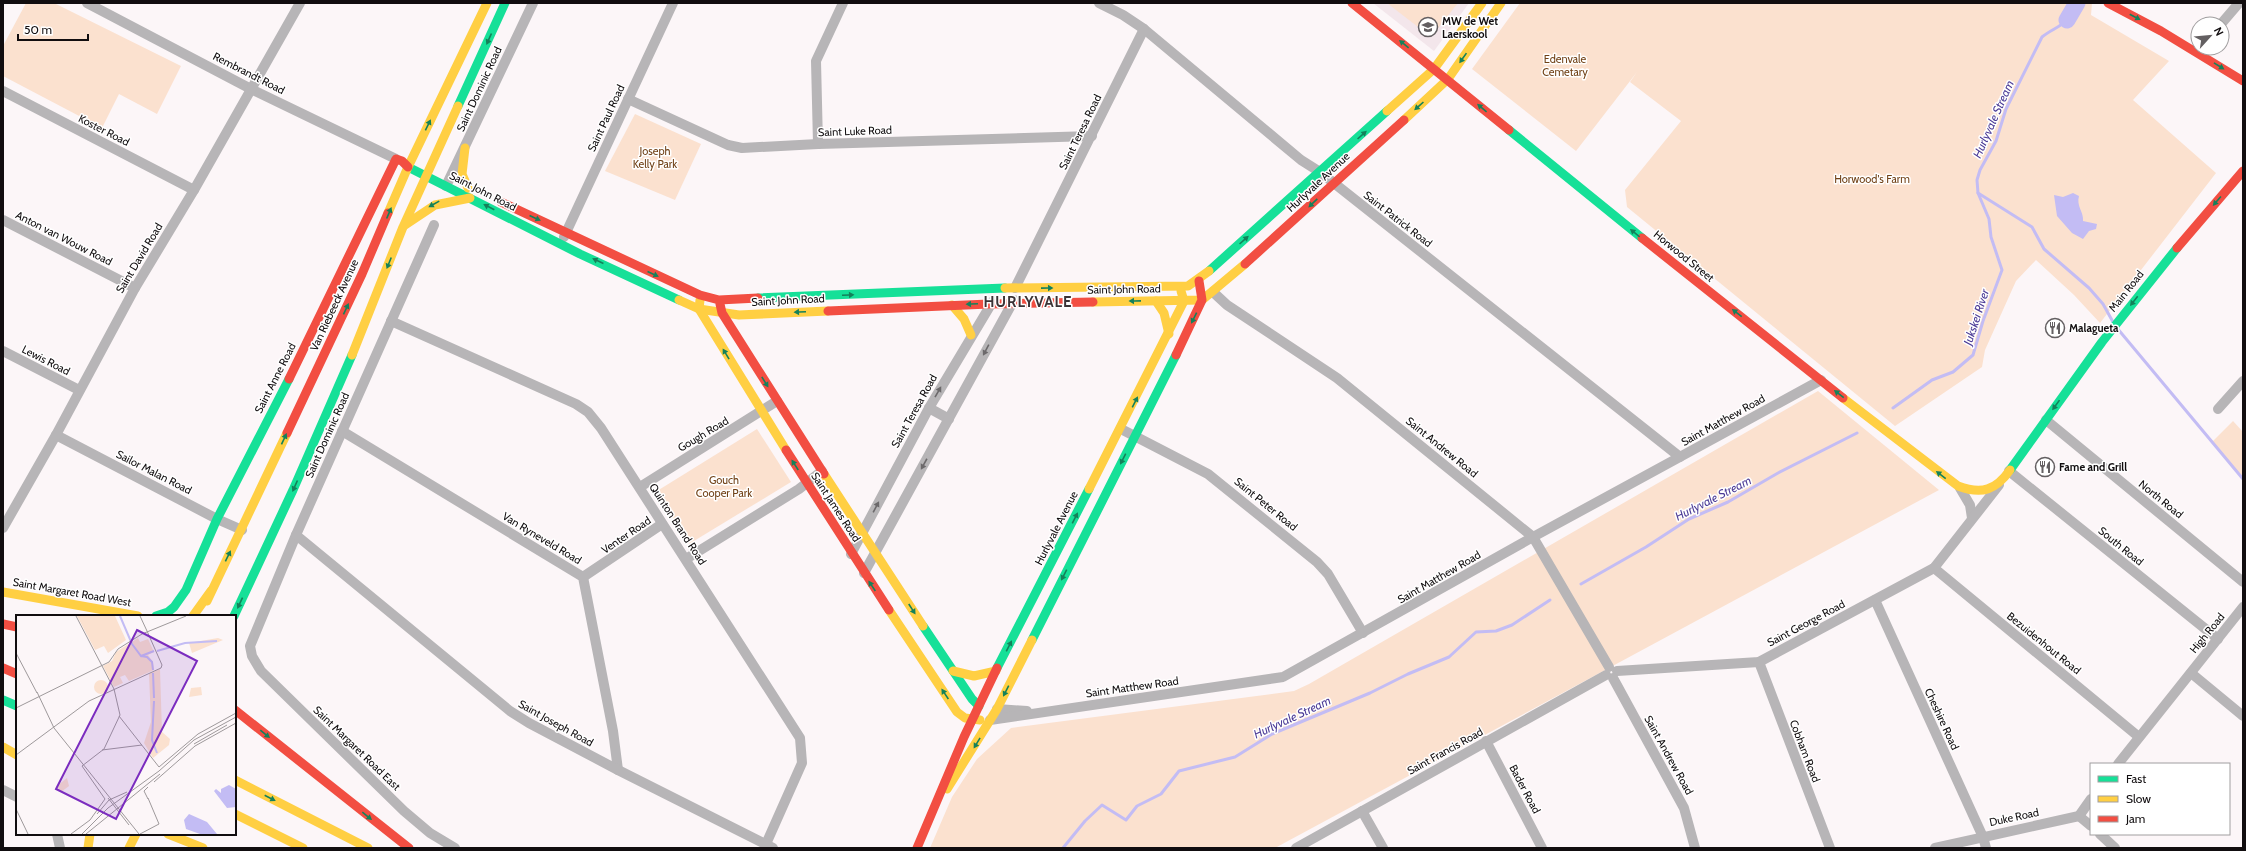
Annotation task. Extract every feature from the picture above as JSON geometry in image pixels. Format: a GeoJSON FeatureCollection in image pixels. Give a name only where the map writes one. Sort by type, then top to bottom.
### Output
{"type":"FeatureCollection","features":[{"type":"Feature","properties":{"kind":"main road","name":"Van Riebeeck Avenue"},"geometry":{"type":"LineString","coordinates":[[199,615],[242,530],[320,340],[404,162],[487,3]]}},
{"type":"Feature","properties":{"kind":"main road"},"geometry":{"type":"LineString","coordinates":[[234,615],[296,483],[354,349],[403,227],[429,173],[505,3]]}},
{"type":"Feature","properties":{"kind":"main road","name":"Horwood Street"},"geometry":{"type":"LineString","coordinates":[[1352,3],[1448,79],[1594,199],[1821,380],[1960,488],[1980,492],[2000,484]]}},
{"type":"Feature","properties":{"kind":"main road","name":"Hurlyvale Avenue"},"geometry":{"type":"LineString","coordinates":[[1180,287],[1199,281],[1434,69],[1482,3]]}},
{"type":"Feature","properties":{"kind":"main road","name":"Hurlyvale Avenue"},"geometry":{"type":"LineString","coordinates":[[939,799],[955,778],[996,709],[1197,314],[1202,300],[1271,242],[1332,184],[1448,79],[1502,3]]}},
{"type":"Feature","properties":{"kind":"main road"},"geometry":{"type":"LineString","coordinates":[[2108,3],[2162,32],[2241,81]]}},
{"type":"Feature","properties":{"kind":"main road"},"geometry":{"type":"LineString","coordinates":[[465,148],[462,174],[468,188]]}},
{"type":"Feature","properties":{"kind":"main road","name":"Saint John Road"},"geometry":{"type":"LineString","coordinates":[[404,162],[429,173],[448,183],[470,198],[561,244],[699,309],[722,313],[739,314],[1011,303],[1202,300]]}},
{"type":"Feature","properties":{"kind":"main road","name":"Saint Anne Road"},"geometry":{"type":"LineString","coordinates":[[159,615],[168,612],[174,607],[193,576],[217,519],[320,340],[404,162]]}},
{"type":"Feature","properties":{"kind":"main road","name":"Main Road"},"geometry":{"type":"LineString","coordinates":[[2009,471],[2102,342],[2161,267],[2243,171]]}},
{"type":"Feature","properties":{"kind":"main road","name":"Saint John Road"},"geometry":{"type":"LineString","coordinates":[[448,183],[468,188],[700,295],[720,300],[1016,288],[1180,287]]}},
{"type":"Feature","properties":{"kind":"main road"},"geometry":{"type":"LineString","coordinates":[[403,227],[436,203],[445,200],[470,198]]}},
{"type":"Feature","properties":{"kind":"main road"},"geometry":{"type":"LineString","coordinates":[[1155,286],[1190,278],[1224,257]]}},
{"type":"Feature","properties":{"kind":"main road"},"geometry":{"type":"LineString","coordinates":[[1199,281],[1202,300]]}},
{"type":"Feature","properties":{"kind":"main road"},"geometry":{"type":"LineString","coordinates":[[1180,287],[1184,301]]}},
{"type":"Feature","properties":{"kind":"main road"},"geometry":{"type":"LineString","coordinates":[[699,309],[700,295]]}},
{"type":"Feature","properties":{"kind":"main road","name":"Saint James Road"},"geometry":{"type":"LineString","coordinates":[[720,300],[722,313],[777,401],[972,700],[979,706]]}},
{"type":"Feature","properties":{"kind":"main road"},"geometry":{"type":"LineString","coordinates":[[1156,301],[1164,313],[1169,334]]}},
{"type":"Feature","properties":{"kind":"main road","name":"Hurlyvale Avenue"},"geometry":{"type":"LineString","coordinates":[[917,848],[939,799],[947,774],[972,720],[1121,429],[1184,301]]}},
{"type":"Feature","properties":{"kind":"main road"},"geometry":{"type":"LineString","coordinates":[[952,305],[964,319],[971,335]]}},
{"type":"Feature","properties":{"kind":"main road","name":"Saint James Road"},"geometry":{"type":"LineString","coordinates":[[699,309],[761,412],[851,554],[956,712],[972,720]]}},
{"type":"Feature","properties":{"kind":"main road"},"geometry":{"type":"LineString","coordinates":[[2000,484],[2009,471]]}},
{"type":"Feature","properties":{"kind":"main road"},"geometry":{"type":"LineString","coordinates":[[194,615],[211,591]]}},
{"type":"Feature","properties":{"kind":"main road","name":"Saint Margaret Road West"},"geometry":{"type":"LineString","coordinates":[[3,592],[132,615]]}},
{"type":"Feature","properties":{"kind":"main road"},"geometry":{"type":"LineString","coordinates":[[3,624],[16,627]]}},
{"type":"Feature","properties":{"kind":"main road"},"geometry":{"type":"LineString","coordinates":[[3,668],[16,674]]}},
{"type":"Feature","properties":{"kind":"main road"},"geometry":{"type":"LineString","coordinates":[[953,671],[974,676],[996,671]]}},
{"type":"Feature","properties":{"kind":"main road"},"geometry":{"type":"LineString","coordinates":[[3,700],[16,706]]}},
{"type":"Feature","properties":{"kind":"main road","name":"Saint Matthew Road"},"geometry":{"type":"LineString","coordinates":[[979,706],[996,709]]}},
{"type":"Feature","properties":{"kind":"main road"},"geometry":{"type":"LineString","coordinates":[[236,711],[409,848]]}},
{"type":"Feature","properties":{"kind":"main road"},"geometry":{"type":"LineString","coordinates":[[956,712],[961,721],[964,737]]}},
{"type":"Feature","properties":{"kind":"main road","name":"Saint Matthew Road"},"geometry":{"type":"LineString","coordinates":[[972,720],[990,720]]}},
{"type":"Feature","properties":{"kind":"main road"},"geometry":{"type":"LineString","coordinates":[[3,747],[16,754]]}},
{"type":"Feature","properties":{"kind":"main road"},"geometry":{"type":"LineString","coordinates":[[236,781],[368,848]]}},
{"type":"Feature","properties":{"kind":"main road"},"geometry":{"type":"LineString","coordinates":[[236,814],[303,848]]}},
{"type":"Feature","properties":{"kind":"main road"},"geometry":{"type":"LineString","coordinates":[[88,848],[90,835]]}},
{"type":"Feature","properties":{"kind":"main road"},"geometry":{"type":"LineString","coordinates":[[92,848],[98,835]]}},
{"type":"Feature","properties":{"kind":"main road"},"geometry":{"type":"LineString","coordinates":[[129,848],[136,835]]}},
{"type":"Feature","properties":{"kind":"main road"},"geometry":{"type":"LineString","coordinates":[[170,835],[203,848]]}},
{"type":"Feature","properties":{"kind":"street","name":"Rembrandt Road"},"geometry":{"type":"LineString","coordinates":[[87,3],[251,89],[404,162]]}},
{"type":"Feature","properties":{"kind":"street","name":"Saint David Road"},"geometry":{"type":"LineString","coordinates":[[3,528],[7,512],[56,435],[135,288],[194,190],[300,3]]}},
{"type":"Feature","properties":{"kind":"street","name":"Saint Dominic Road"},"geometry":{"type":"LineString","coordinates":[[448,183],[533,3]]}},
{"type":"Feature","properties":{"kind":"street","name":"Saint Paul Road"},"geometry":{"type":"LineString","coordinates":[[561,244],[673,3]]}},
{"type":"Feature","properties":{"kind":"street"},"geometry":{"type":"LineString","coordinates":[[818,144],[816,62],[843,3]]}},
{"type":"Feature","properties":{"kind":"street","name":"Saint Patrick Road"},"geometry":{"type":"LineString","coordinates":[[1099,3],[1123,15],[1144,29],[1301,160],[1320,172],[1332,184],[1680,458]]}},
{"type":"Feature","properties":{"kind":"street"},"geometry":{"type":"LineString","coordinates":[[2228,16],[2240,3]]}},
{"type":"Feature","properties":{"kind":"street","name":"Saint Teresa Road"},"geometry":{"type":"LineString","coordinates":[[851,554],[929,408],[989,304],[1016,288],[1144,29]]}},
{"type":"Feature","properties":{"kind":"street","name":"Koster Road"},"geometry":{"type":"LineString","coordinates":[[3,92],[194,190]]}},
{"type":"Feature","properties":{"kind":"street","name":"Saint Luke Road"},"geometry":{"type":"LineString","coordinates":[[628,99],[738,148],[818,144],[1092,136]]}},
{"type":"Feature","properties":{"kind":"street","name":"Anton van Wouw Road"},"geometry":{"type":"LineString","coordinates":[[3,220],[135,288]]}},
{"type":"Feature","properties":{"kind":"street","name":"Saint Dominic Road"},"geometry":{"type":"LineString","coordinates":[[252,656],[252,639],[296,535],[434,226]]}},
{"type":"Feature","properties":{"kind":"street"},"geometry":{"type":"LineString","coordinates":[[864,573],[1011,303],[1016,288]]}},
{"type":"Feature","properties":{"kind":"street","name":"Saint Andrew Road"},"geometry":{"type":"LineString","coordinates":[[1213,292],[1226,305],[1337,378],[1533,537],[1611,673],[1682,804],[1695,848]]}},
{"type":"Feature","properties":{"kind":"street","name":"Quinton Brand Road"},"geometry":{"type":"LineString","coordinates":[[392,321],[576,404],[588,412],[597,423],[640,487],[662,524],[686,559],[800,738],[802,763],[769,846]]}},
{"type":"Feature","properties":{"kind":"street","name":"Lewis Road"},"geometry":{"type":"LineString","coordinates":[[3,351],[79,390]]}},
{"type":"Feature","properties":{"kind":"street","name":"Saint Matthew Road"},"geometry":{"type":"LineString","coordinates":[[990,720],[1128,699],[1270,681],[1295,672],[1533,537],[1821,380]]}},
{"type":"Feature","properties":{"kind":"street"},"geometry":{"type":"LineString","coordinates":[[2218,409],[2243,381]]}},
{"type":"Feature","properties":{"kind":"street","name":"Gough Road"},"geometry":{"type":"LineString","coordinates":[[640,487],[777,401]]}},
{"type":"Feature","properties":{"kind":"street"},"geometry":{"type":"LineString","coordinates":[[929,408],[949,419]]}},
{"type":"Feature","properties":{"kind":"street","name":"North Road"},"geometry":{"type":"LineString","coordinates":[[2046,420],[2243,582]]}},
{"type":"Feature","properties":{"kind":"street","name":"Saint Peter Road"},"geometry":{"type":"LineString","coordinates":[[1121,429],[1208,474],[1317,562],[1328,574],[1363,633]]}},
{"type":"Feature","properties":{"kind":"street","name":"Van Ryneveld Road"},"geometry":{"type":"LineString","coordinates":[[342,431],[583,577],[613,731],[618,770]]}},
{"type":"Feature","properties":{"kind":"street","name":"Sailor Malan Road"},"geometry":{"type":"LineString","coordinates":[[56,435],[217,519],[242,530]]}},
{"type":"Feature","properties":{"kind":"street"},"geometry":{"type":"LineString","coordinates":[[686,559],[799,490],[822,471]]}},
{"type":"Feature","properties":{"kind":"street","name":"South Road"},"geometry":{"type":"LineString","coordinates":[[2009,471],[2218,639]]}},
{"type":"Feature","properties":{"kind":"street","name":"Saint George Road"},"geometry":{"type":"LineString","coordinates":[[1611,673],[1759,662],[1934,568],[2000,484]]}},
{"type":"Feature","properties":{"kind":"street"},"geometry":{"type":"LineString","coordinates":[[1960,488],[1970,505],[1972,518]]}},
{"type":"Feature","properties":{"kind":"street","name":"Venter Road"},"geometry":{"type":"LineString","coordinates":[[583,577],[662,524]]}},
{"type":"Feature","properties":{"kind":"street","name":"Saint Joseph Road"},"geometry":{"type":"LineString","coordinates":[[296,535],[510,711],[618,770],[769,846]]}},
{"type":"Feature","properties":{"kind":"street","name":"Bezuidenhout Road"},"geometry":{"type":"LineString","coordinates":[[1934,568],[2139,737]]}},
{"type":"Feature","properties":{"kind":"street","name":"Cheshire Road"},"geometry":{"type":"LineString","coordinates":[[1875,600],[1986,848]]}},
{"type":"Feature","properties":{"kind":"street","name":"High Road"},"geometry":{"type":"LineString","coordinates":[[2191,673],[2243,607]]}},
{"type":"Feature","properties":{"kind":"street","name":"Saint Margaret Road East"},"geometry":{"type":"LineString","coordinates":[[252,656],[262,671],[404,811],[430,833],[455,848]]}},
{"type":"Feature","properties":{"kind":"street","name":"Cobham Road"},"geometry":{"type":"LineString","coordinates":[[1759,662],[1830,848]]}},
{"type":"Feature","properties":{"kind":"street","name":"Saint Francis Road"},"geometry":{"type":"LineString","coordinates":[[1296,848],[1486,741],[1611,673]]}},
{"type":"Feature","properties":{"kind":"street"},"geometry":{"type":"LineString","coordinates":[[2119,763],[2191,673],[2243,716]]}},
{"type":"Feature","properties":{"kind":"street","name":"Saint Matthew Road"},"geometry":{"type":"LineString","coordinates":[[996,709],[1041,713]]}},
{"type":"Feature","properties":{"kind":"street","name":"Bader Road"},"geometry":{"type":"LineString","coordinates":[[1486,741],[1542,848]]}},
{"type":"Feature","properties":{"kind":"street"},"geometry":{"type":"LineString","coordinates":[[3,790],[16,797]]}},
{"type":"Feature","properties":{"kind":"street"},"geometry":{"type":"LineString","coordinates":[[2090,800],[2078,816],[2090,825]]}},
{"type":"Feature","properties":{"kind":"street"},"geometry":{"type":"LineString","coordinates":[[1362,811],[1383,848]]}},
{"type":"Feature","properties":{"kind":"street","name":"Duke Road"},"geometry":{"type":"LineString","coordinates":[[1935,848],[2078,816]]}},
{"type":"Feature","properties":{"kind":"street"},"geometry":{"type":"LineString","coordinates":[[58,835],[60,848]]}},
{"type":"Feature","properties":{"kind":"street"},"geometry":{"type":"LineString","coordinates":[[2101,835],[2115,848]]}},
{"type":"Feature","properties":{"kind":"shaded area","name":"MW de Wet Laerskool"},"geometry":{"type":"Polygon","coordinates":[[[1373,3],[1469,3],[1434,51],[1373,3]]]}},
{"type":"Feature","properties":{"kind":"shaded area"},"geometry":{"type":"Polygon","coordinates":[[[2073,193],[2079,196],[2078,203],[2083,221],[2097,224],[2096,229],[2089,231],[2083,239],[2072,233],[2057,216],[2054,195],[2063,197],[2073,193]]]}},
{"type":"Feature","properties":{"kind":"green space"},"geometry":{"type":"Polygon","coordinates":[[[26,3],[54,3],[181,66],[157,114],[119,94],[102,128],[3,76],[3,46],[26,3]]]}},
{"type":"Feature","properties":{"kind":"green space"},"geometry":{"type":"Polygon","coordinates":[[[1387,3],[1458,3],[1431,37],[1387,3]]]}},
{"type":"Feature","properties":{"kind":"green space","name":"Horwood's Farm"},"geometry":{"type":"Polygon","coordinates":[[[1520,3],[2092,3],[2091,15],[2169,61],[2133,100],[2216,173],[2100,323],[2074,295],[2036,260],[2016,281],[1985,350],[1982,367],[1895,426],[1627,207],[1625,190],[1681,121],[1630,82],[1637,72],[1576,151],[1472,69],[1520,3]]]}},
{"type":"Feature","properties":{"kind":"green space","name":"Joseph Kelly Park"},"geometry":{"type":"Polygon","coordinates":[[[635,114],[701,144],[675,200],[605,171],[635,114]]]}},
{"type":"Feature","properties":{"kind":"green space"},"geometry":{"type":"Polygon","coordinates":[[[1818,391],[1939,490],[1275,848],[930,848],[952,797],[977,759],[1011,728],[1294,691],[1309,684],[1818,391]]]}},
{"type":"Feature","properties":{"kind":"green space"},"geometry":{"type":"Polygon","coordinates":[[[2233,421],[2243,432],[2243,478],[2212,442],[2233,421]]]}},
{"type":"Feature","properties":{"kind":"green space","name":"Gouch Cooper Park"},"geometry":{"type":"Polygon","coordinates":[[[757,429],[791,482],[689,544],[657,491],[757,429]]]}},
{"type":"Feature","properties":{"kind":"waterway"},"geometry":{"type":"LineString","coordinates":[[2067,20],[2077,3]]}},
{"type":"Feature","properties":{"kind":"waterway","name":"Hurlyvale Stream"},"geometry":{"type":"LineString","coordinates":[[2067,20],[2042,37],[2006,109],[1996,141],[1980,170],[1977,180],[1978,193],[2032,227],[2044,249],[2089,288],[2103,304],[2113,322]]}},
{"type":"Feature","properties":{"kind":"waterway","name":"Jukskei River"},"geometry":{"type":"LineString","coordinates":[[1893,408],[1932,380],[1953,372],[1973,355],[1983,321],[2002,270],[1991,237],[1989,219],[1978,193]]}},
{"type":"Feature","properties":{"kind":"waterway","name":"Jukskei River"},"geometry":{"type":"LineString","coordinates":[[2117,328],[2243,479]]}},
{"type":"Feature","properties":{"kind":"waterway","name":"Hurlyvale Stream"},"geometry":{"type":"LineString","coordinates":[[1581,584],[1646,547],[1689,519],[1728,502],[1778,473],[1857,433]]}},
{"type":"Feature","properties":{"kind":"waterway","name":"Hurlyvale Stream"},"geometry":{"type":"LineString","coordinates":[[1063,848],[1085,821],[1102,805],[1126,820],[1137,806],[1161,794],[1179,771],[1235,757],[1272,734],[1370,693],[1408,674],[1449,657],[1476,632],[1496,631],[1512,625],[1550,600]]}},
{"type":"Feature","properties":{"kind":"traffic: fast"},"geometry":{"type":"LineString","coordinates":[[458,106],[505,3]]}},
{"type":"Feature","properties":{"kind":"traffic: fast"},"geometry":{"type":"LineString","coordinates":[[1209,271],[1387,111]]}},
{"type":"Feature","properties":{"kind":"traffic: fast"},"geometry":{"type":"LineString","coordinates":[[1509,130],[1642,238]]}},
{"type":"Feature","properties":{"kind":"traffic: fast"},"geometry":{"type":"LineString","coordinates":[[408,167],[580,254],[679,300]]}},
{"type":"Feature","properties":{"kind":"traffic: fast"},"geometry":{"type":"LineString","coordinates":[[2010,470],[2102,342],[2177,248]]}},
{"type":"Feature","properties":{"kind":"traffic: fast"},"geometry":{"type":"LineString","coordinates":[[758,298],[1005,288]]}},
{"type":"Feature","properties":{"kind":"traffic: fast"},"geometry":{"type":"LineString","coordinates":[[234,615],[293,490],[352,355]]}},
{"type":"Feature","properties":{"kind":"traffic: fast"},"geometry":{"type":"LineString","coordinates":[[1032,640],[1176,355]]}},
{"type":"Feature","properties":{"kind":"traffic: fast"},"geometry":{"type":"LineString","coordinates":[[159,615],[168,612],[174,607],[186,590],[217,519],[289,379]]}},
{"type":"Feature","properties":{"kind":"traffic: fast"},"geometry":{"type":"LineString","coordinates":[[997,668],[1089,489]]}},
{"type":"Feature","properties":{"kind":"traffic: fast"},"geometry":{"type":"LineString","coordinates":[[923,626],[972,699],[979,706]]}},
{"type":"Feature","properties":{"kind":"traffic: fast"},"geometry":{"type":"LineString","coordinates":[[3,700],[16,706]]}},
{"type":"Feature","properties":{"kind":"traffic: slow"},"geometry":{"type":"LineString","coordinates":[[388,213],[408,167],[487,3]]}},
{"type":"Feature","properties":{"kind":"traffic: slow"},"geometry":{"type":"LineString","coordinates":[[1387,111],[1434,69],[1482,3]]}},
{"type":"Feature","properties":{"kind":"traffic: slow"},"geometry":{"type":"LineString","coordinates":[[1404,120],[1448,79],[1501,3]]}},
{"type":"Feature","properties":{"kind":"traffic: slow"},"geometry":{"type":"LineString","coordinates":[[352,355],[403,227],[458,106]]}},
{"type":"Feature","properties":{"kind":"traffic: slow"},"geometry":{"type":"LineString","coordinates":[[465,148],[462,174],[468,188]]}},
{"type":"Feature","properties":{"kind":"traffic: slow"},"geometry":{"type":"LineString","coordinates":[[405,225],[435,205],[470,198]]}},
{"type":"Feature","properties":{"kind":"traffic: slow"},"geometry":{"type":"LineString","coordinates":[[1093,302],[1202,300],[1245,264]]}},
{"type":"Feature","properties":{"kind":"traffic: slow"},"geometry":{"type":"LineString","coordinates":[[1005,288],[1188,286],[1209,271]]}},
{"type":"Feature","properties":{"kind":"traffic: slow"},"geometry":{"type":"LineString","coordinates":[[1089,489],[1184,301],[1181,291]]}},
{"type":"Feature","properties":{"kind":"traffic: slow"},"geometry":{"type":"LineString","coordinates":[[679,300],[699,309],[739,315],[828,311]]}},
{"type":"Feature","properties":{"kind":"traffic: slow"},"geometry":{"type":"LineString","coordinates":[[700,300],[699,309],[786,450]]}},
{"type":"Feature","properties":{"kind":"traffic: slow"},"geometry":{"type":"LineString","coordinates":[[1156,301],[1164,313],[1169,334]]}},
{"type":"Feature","properties":{"kind":"traffic: slow"},"geometry":{"type":"LineString","coordinates":[[952,305],[964,319],[971,335]]}},
{"type":"Feature","properties":{"kind":"traffic: slow"},"geometry":{"type":"LineString","coordinates":[[1843,398],[1958,486],[1974,490],[1988,489],[2005,477],[2010,470]]}},
{"type":"Feature","properties":{"kind":"traffic: slow"},"geometry":{"type":"LineString","coordinates":[[207,601],[287,433]]}},
{"type":"Feature","properties":{"kind":"traffic: slow"},"geometry":{"type":"LineString","coordinates":[[824,474],[923,626]]}},
{"type":"Feature","properties":{"kind":"traffic: slow"},"geometry":{"type":"LineString","coordinates":[[194,615],[211,591]]}},
{"type":"Feature","properties":{"kind":"traffic: slow"},"geometry":{"type":"LineString","coordinates":[[3,592],[132,615]]}},
{"type":"Feature","properties":{"kind":"traffic: slow"},"geometry":{"type":"LineString","coordinates":[[889,610],[957,712],[965,718],[980,720]]}},
{"type":"Feature","properties":{"kind":"traffic: slow"},"geometry":{"type":"LineString","coordinates":[[947,789],[997,709],[1032,640]]}},
{"type":"Feature","properties":{"kind":"traffic: slow"},"geometry":{"type":"LineString","coordinates":[[953,671],[974,676],[996,671]]}},
{"type":"Feature","properties":{"kind":"traffic: slow"},"geometry":{"type":"LineString","coordinates":[[3,747],[16,754]]}},
{"type":"Feature","properties":{"kind":"traffic: slow"},"geometry":{"type":"LineString","coordinates":[[236,781],[368,848]]}},
{"type":"Feature","properties":{"kind":"traffic: slow"},"geometry":{"type":"LineString","coordinates":[[236,814],[303,848]]}},
{"type":"Feature","properties":{"kind":"traffic: slow"},"geometry":{"type":"LineString","coordinates":[[88,848],[90,835]]}},
{"type":"Feature","properties":{"kind":"traffic: slow"},"geometry":{"type":"LineString","coordinates":[[129,848],[136,835]]}},
{"type":"Feature","properties":{"kind":"traffic: slow"},"geometry":{"type":"LineString","coordinates":[[170,835],[203,848]]}},
{"type":"Feature","properties":{"kind":"traffic: jam"},"geometry":{"type":"LineString","coordinates":[[1352,3],[1509,130]]}},
{"type":"Feature","properties":{"kind":"traffic: jam"},"geometry":{"type":"LineString","coordinates":[[2108,3],[2161,31],[2243,81]]}},
{"type":"Feature","properties":{"kind":"traffic: jam"},"geometry":{"type":"LineString","coordinates":[[1245,264],[1404,120]]}},
{"type":"Feature","properties":{"kind":"traffic: jam"},"geometry":{"type":"LineString","coordinates":[[289,379],[396,159],[402,161],[408,167]]}},
{"type":"Feature","properties":{"kind":"traffic: jam"},"geometry":{"type":"LineString","coordinates":[[2177,248],[2243,171]]}},
{"type":"Feature","properties":{"kind":"traffic: jam"},"geometry":{"type":"LineString","coordinates":[[501,202],[700,295],[719,300],[758,298]]}},
{"type":"Feature","properties":{"kind":"traffic: jam"},"geometry":{"type":"LineString","coordinates":[[287,433],[362,274],[388,213]]}},
{"type":"Feature","properties":{"kind":"traffic: jam"},"geometry":{"type":"LineString","coordinates":[[1642,238],[1843,398]]}},
{"type":"Feature","properties":{"kind":"traffic: jam"},"geometry":{"type":"LineString","coordinates":[[1176,355],[1202,300],[1199,281]]}},
{"type":"Feature","properties":{"kind":"traffic: jam"},"geometry":{"type":"LineString","coordinates":[[828,311],[989,304],[1093,302]]}},
{"type":"Feature","properties":{"kind":"traffic: jam"},"geometry":{"type":"LineString","coordinates":[[720,304],[722,313],[824,474]]}},
{"type":"Feature","properties":{"kind":"traffic: jam"},"geometry":{"type":"LineString","coordinates":[[786,450],[889,610]]}},
{"type":"Feature","properties":{"kind":"traffic: jam"},"geometry":{"type":"LineString","coordinates":[[3,624],[16,627]]}},
{"type":"Feature","properties":{"kind":"traffic: jam"},"geometry":{"type":"LineString","coordinates":[[3,668],[16,674]]}},
{"type":"Feature","properties":{"kind":"traffic: jam"},"geometry":{"type":"LineString","coordinates":[[917,848],[964,737],[997,668]]}},
{"type":"Feature","properties":{"kind":"traffic: jam"},"geometry":{"type":"LineString","coordinates":[[236,711],[409,848]]}},
{"type":"Feature","properties":{"kind":"place","name":"MW de Wet Laerskool"},"geometry":{"type":"Point","coordinates":[1428,27]}},
{"type":"Feature","properties":{"kind":"place","name":"Malagueta"},"geometry":{"type":"Point","coordinates":[2055,328]}},
{"type":"Feature","properties":{"kind":"place","name":"Fame and Grill"},"geometry":{"type":"Point","coordinates":[2045,467]}},
{"type":"Feature","properties":{"kind":"district","name":"HURLYVALE"},"geometry":{"type":"Point","coordinates":[1028,302]}},
{"type":"Feature","properties":{"kind":"park label","name":"Edenvale Cemetary"},"geometry":{"type":"Point","coordinates":[1565,65]}}]}
